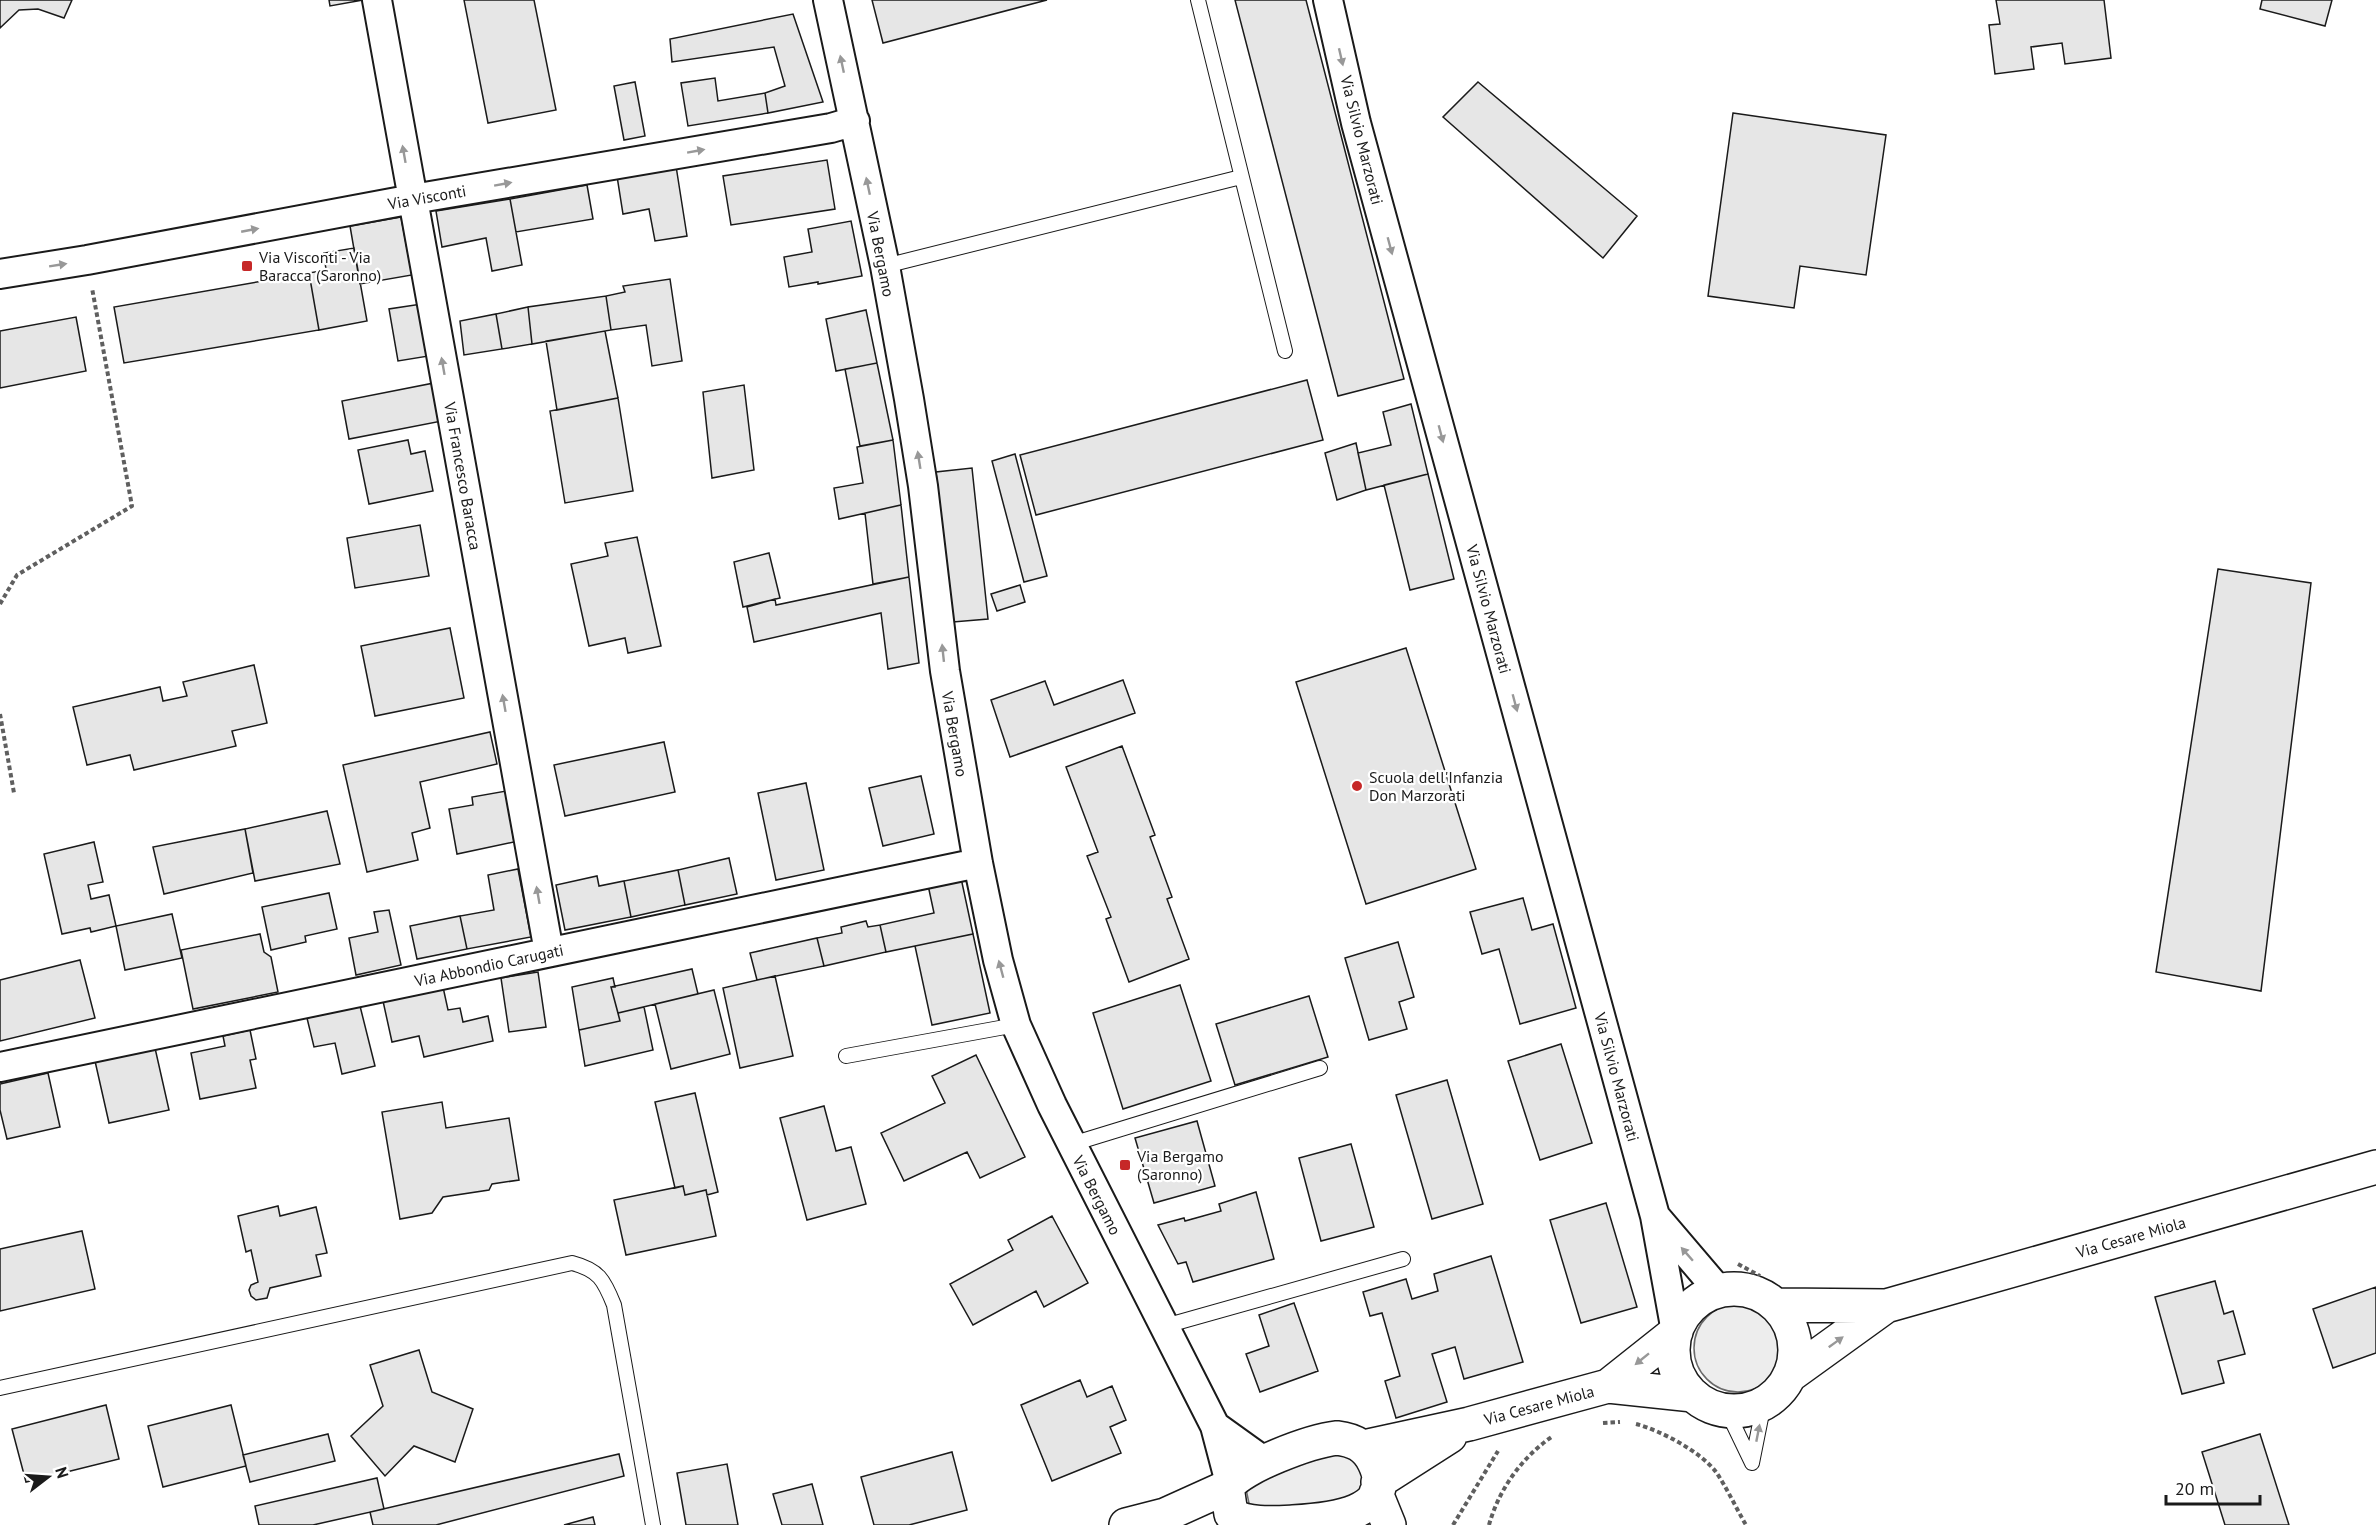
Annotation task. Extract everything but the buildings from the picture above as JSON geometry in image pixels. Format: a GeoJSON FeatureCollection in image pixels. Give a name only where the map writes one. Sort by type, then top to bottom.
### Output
{"type":"FeatureCollection","features":[{"type":"Feature","properties":{"kind":"street","name":"Via Francesco Baracca"},"geometry":{"type":"LineString","coordinates":[[377,0],[549,952]]}},
{"type":"Feature","properties":{"kind":"street","name":"Via Bergamo"},"geometry":{"type":"LineString","coordinates":[[828,0],[885,266],[923,486],[945,671],[978,863],[998,960],[1016,1025],[1072,1144],[1215,1426],[1231,1505]]}},
{"type":"Feature","properties":{"kind":"street","name":"Via Silvio Marzorati"},"geometry":{"type":"LineString","coordinates":[[1328,0],[1356,123],[1655,1216],[1676,1332]]}},
{"type":"Feature","properties":{"kind":"street","name":"Via Visconti"},"geometry":{"type":"LineString","coordinates":[[0,274],[855,122]]}},
{"type":"Feature","properties":{"kind":"street","name":"Via Abbondio Carugati"},"geometry":{"type":"LineString","coordinates":[[0,1067],[978,863]]}},
{"type":"Feature","properties":{"kind":"street","name":"Via Cesare Miola"},"geometry":{"type":"LineString","coordinates":[[1764,1403],[1780,1389],[1789,1376],[1886,1306],[2376,1167]]}},
{"type":"Feature","properties":{"kind":"street","name":"Via Silvio Marzorati"},"geometry":{"type":"LineString","coordinates":[[1655,1216],[1719,1291]]}},
{"type":"Feature","properties":{"kind":"street","name":"Via Cesare Miola"},"geometry":{"type":"LineString","coordinates":[[1727,1411],[1709,1406],[1693,1395],[1685,1386],[1675,1364],[1673,1351],[1676,1332],[1686,1312],[1701,1298],[1719,1291],[1736,1289],[1755,1293],[1770,1292],[1886,1306]]}},
{"type":"Feature","properties":{"kind":"street"},"geometry":{"type":"LineString","coordinates":[[1770,1292],[1789,1324],[1794,1342],[1794,1355],[1789,1376]]}},
{"type":"Feature","properties":{"kind":"street","name":"Via Cesare Miola"},"geometry":{"type":"LineString","coordinates":[[1608,1386],[1676,1332]]}},
{"type":"Feature","properties":{"kind":"street","name":"Via Cesare Miola"},"geometry":{"type":"LineString","coordinates":[[1363,1447],[1469,1424],[1608,1386],[1693,1395]]}},
{"type":"Feature","properties":{"kind":"street"},"geometry":{"type":"LineString","coordinates":[[1727,1411],[1746,1410],[1764,1403]]}},
{"type":"Feature","properties":{"kind":"street","name":"Via Cesare Miola"},"geometry":{"type":"LineString","coordinates":[[1231,1505],[1243,1521],[1287,1524],[1342,1517],[1367,1505],[1377,1487],[1469,1424]]}},
{"type":"Feature","properties":{"kind":"street","name":"Via Bergamo"},"geometry":{"type":"LineString","coordinates":[[1215,1426],[1265,1462]]}},
{"type":"Feature","properties":{"kind":"street"},"geometry":{"type":"LineString","coordinates":[[1126,1525],[1165,1515],[1231,1505],[1238,1474],[1325,1439],[1348,1439],[1363,1447],[1374,1463],[1377,1487],[1389,1525]]}},
{"type":"Feature","properties":{"kind":"lane"},"geometry":{"type":"LineString","coordinates":[[1198,0],[1285,351]]}},
{"type":"Feature","properties":{"kind":"lane"},"geometry":{"type":"LineString","coordinates":[[885,266],[1241,177]]}},
{"type":"Feature","properties":{"kind":"lane"},"geometry":{"type":"LineString","coordinates":[[846,1056],[1016,1025]]}},
{"type":"Feature","properties":{"kind":"lane"},"geometry":{"type":"LineString","coordinates":[[1072,1144],[1320,1068]]}},
{"type":"Feature","properties":{"kind":"lane"},"geometry":{"type":"LineString","coordinates":[[1165,1326],[1403,1259]]}},
{"type":"Feature","properties":{"kind":"lane"},"geometry":{"type":"LineString","coordinates":[[0,1388],[572,1263],[589,1267],[605,1283],[614,1305],[653,1525]]}},
{"type":"Feature","properties":{"kind":"lane"},"geometry":{"type":"LineString","coordinates":[[1727,1411],[1752,1463],[1764,1403]]}},
{"type":"Feature","properties":{"kind":"path"},"geometry":{"type":"LineString","coordinates":[[0,604],[16,575],[132,506],[87,260]]}},
{"type":"Feature","properties":{"kind":"path"},"geometry":{"type":"LineString","coordinates":[[0,714],[14,793]]}},
{"type":"Feature","properties":{"kind":"path"},"geometry":{"type":"LineString","coordinates":[[1731,1259],[1770,1292]]}},
{"type":"Feature","properties":{"kind":"path"},"geometry":{"type":"LineString","coordinates":[[1453,1525],[1522,1409]]}},
{"type":"Feature","properties":{"kind":"path"},"geometry":{"type":"LineString","coordinates":[[1598,1423],[1621,1422],[1639,1425],[1674,1440],[1704,1458],[1716,1472],[1746,1525]]}},
{"type":"Feature","properties":{"kind":"path"},"geometry":{"type":"LineString","coordinates":[[1489,1525],[1501,1494],[1516,1471],[1532,1453],[1559,1434]]}},
{"type":"Feature","properties":{"kind":"shaded area"},"geometry":{"type":"Polygon","coordinates":[[[1738,1304],[1755,1308],[1769,1317],[1778,1331],[1782,1348],[1778,1365],[1769,1379],[1755,1388],[1738,1392],[1721,1388],[1707,1379],[1698,1365],[1694,1348],[1698,1331],[1707,1317],[1721,1308],[1738,1304]]]}},
{"type":"Feature","properties":{"kind":"shaded area"},"geometry":{"type":"Polygon","coordinates":[[[1337,1449],[1353,1454],[1366,1484],[1356,1502],[1250,1508],[1246,1489],[1251,1480],[1337,1449]]]}},
{"type":"Feature","properties":{"kind":"place","name":"Via Visconti - Via Baracca (Saronno)"},"geometry":{"type":"Point","coordinates":[247,266]}},
{"type":"Feature","properties":{"kind":"place","name":"Scuola dell'Infanzia Don Marzorati"},"geometry":{"type":"Point","coordinates":[1357,786]}},
{"type":"Feature","properties":{"kind":"place","name":"Via Bergamo (Saronno)"},"geometry":{"type":"Point","coordinates":[1125,1165]}}]}
